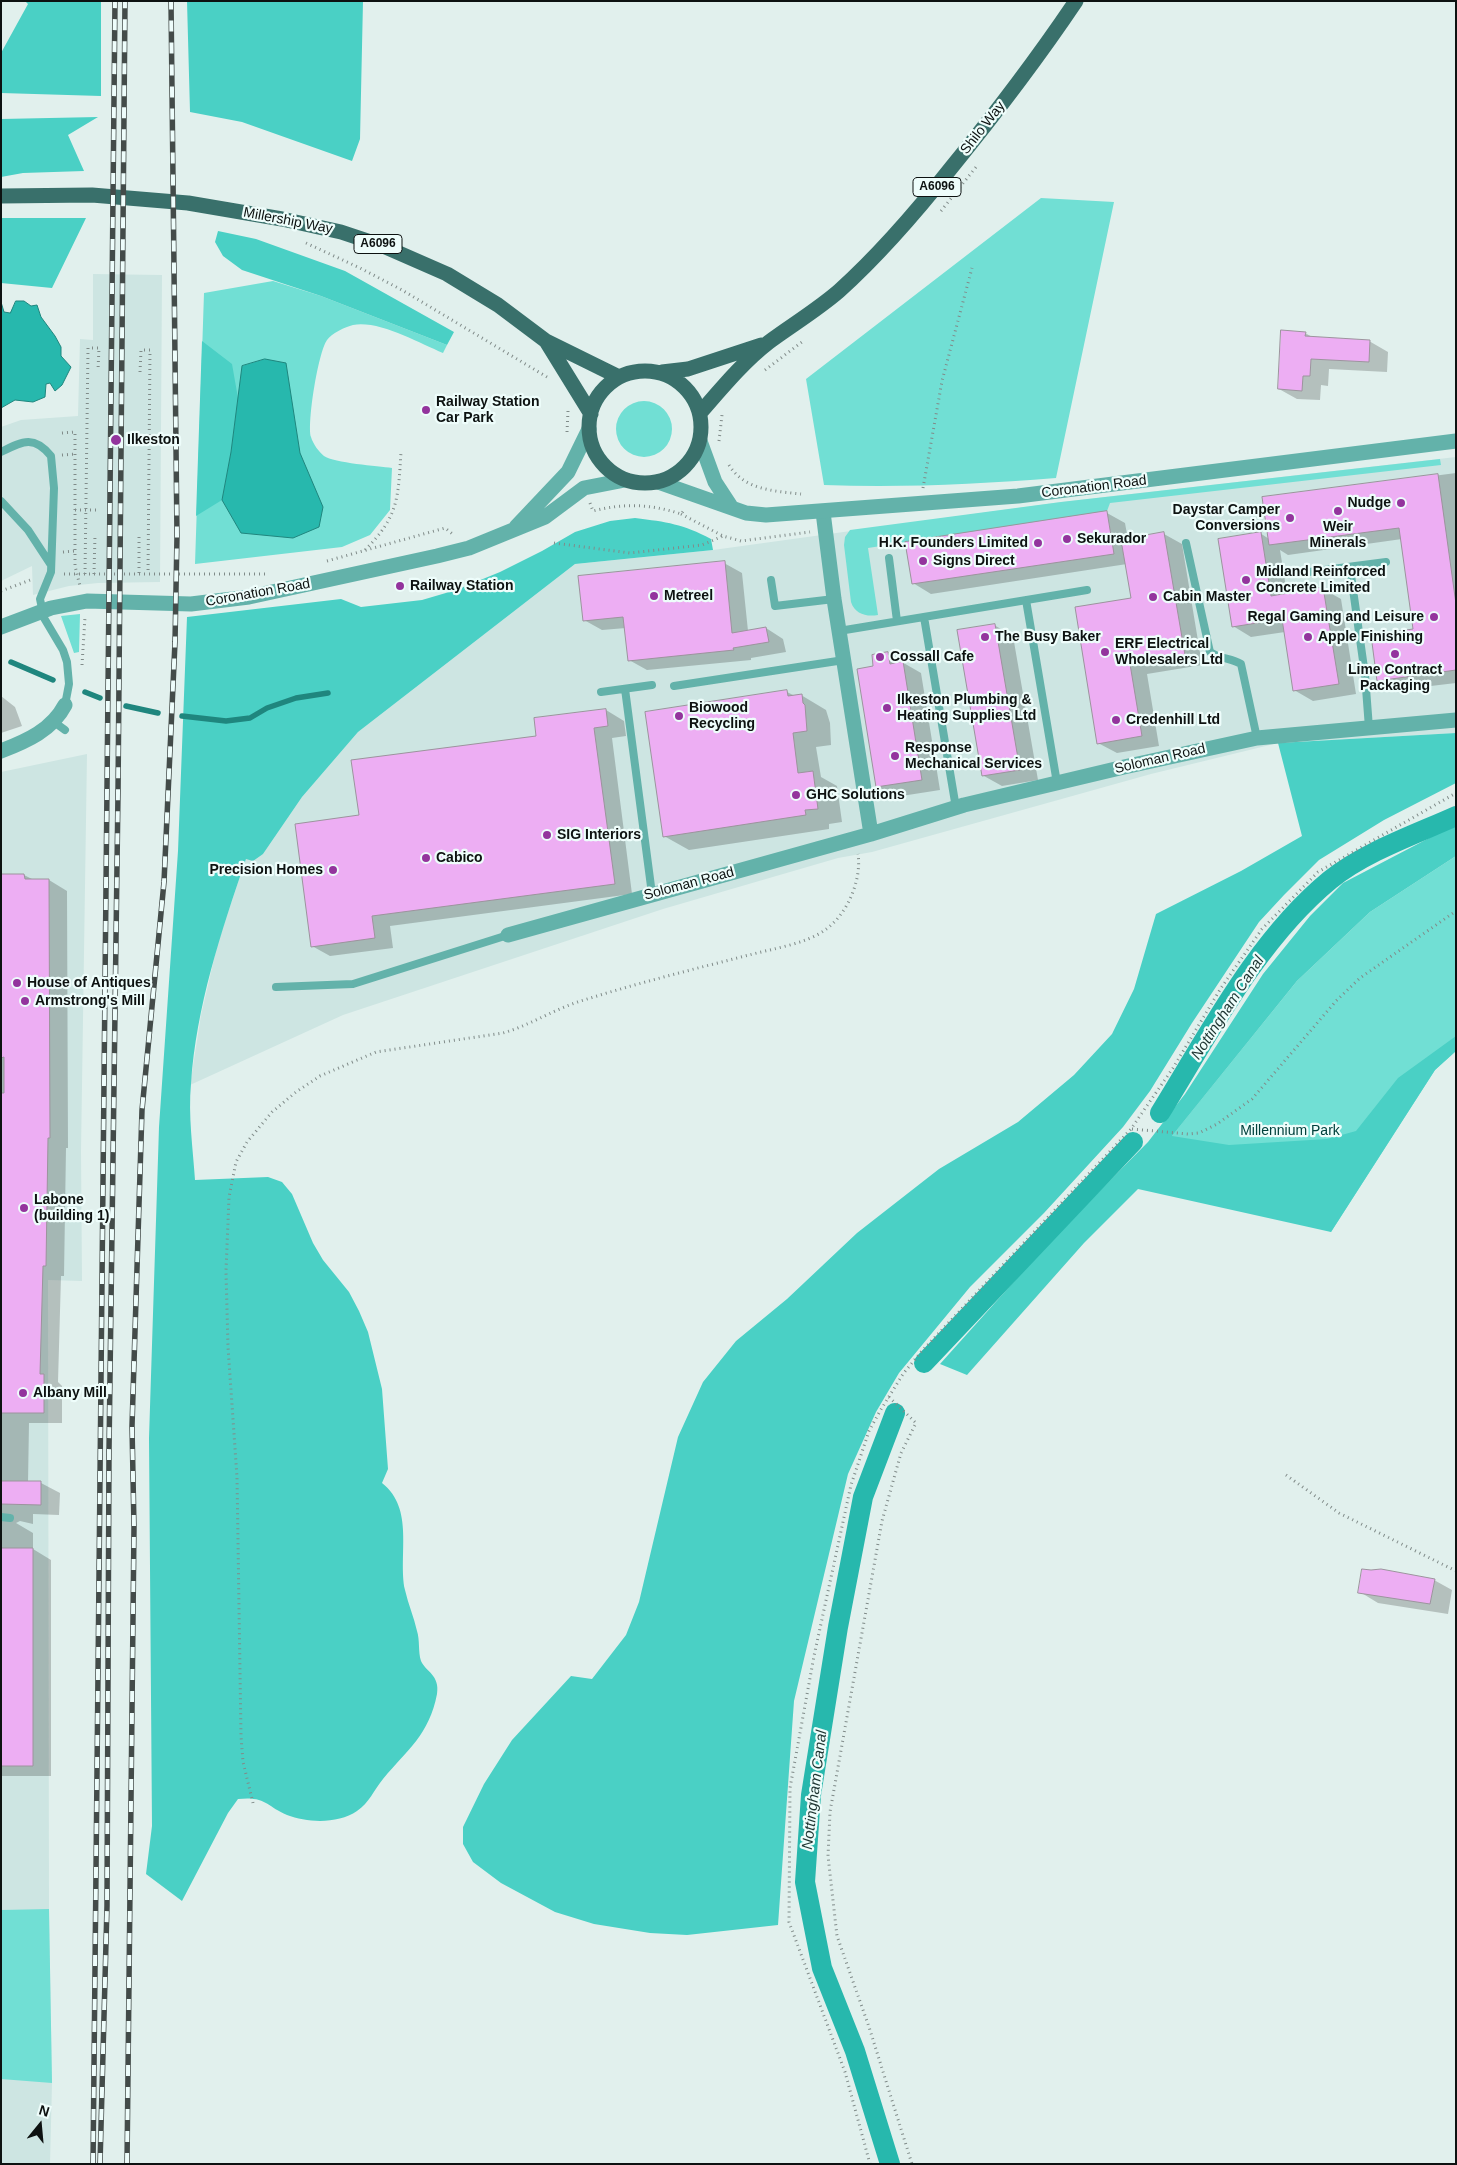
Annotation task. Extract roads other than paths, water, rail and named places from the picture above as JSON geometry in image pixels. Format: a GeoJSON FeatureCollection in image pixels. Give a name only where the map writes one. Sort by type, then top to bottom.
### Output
{"type":"FeatureCollection","features":[{"type":"Feature","properties":{"kind":"main road","name":"Shilo Way"},"geometry":{"type":"LineString","coordinates":[[700,413],[726,383],[767,343],[807,316],[839,291],[924,202],[1002,105],[1044,49],[1076,1]]}},
{"type":"Feature","properties":{"kind":"main road","name":"Millership Way"},"geometry":{"type":"LineString","coordinates":[[1,196],[92,195],[188,202],[320,227],[383,246],[432,267],[474,289],[546,341],[619,377]]}},
{"type":"Feature","properties":{"kind":"main road","name":"Millership Way"},"geometry":{"type":"LineString","coordinates":[[546,341],[591,414]]}},
{"type":"Feature","properties":{"kind":"main road","name":"Shilo Way"},"geometry":{"type":"LineString","coordinates":[[662,372],[688,369],[767,343]]}},
{"type":"Feature","properties":{"kind":"main road"},"geometry":{"type":"LineString","coordinates":[[644,371],[662,372],[690,393],[700,413],[702,425],[700,441],[694,452],[679,471],[658,482],[625,480],[601,464],[593,450],[589,429],[591,414],[603,391],[619,377],[644,371]]}},
{"type":"Feature","properties":{"kind":"street","name":"Coronation Road"},"geometry":{"type":"LineString","coordinates":[[511,531],[568,472],[589,429]]}},
{"type":"Feature","properties":{"kind":"street"},"geometry":{"type":"LineString","coordinates":[[700,441],[715,482],[732,508]]}},
{"type":"Feature","properties":{"kind":"street","name":"Coronation Road"},"geometry":{"type":"LineString","coordinates":[[658,482],[732,508],[766,515],[1018,496],[1456,441]]}},
{"type":"Feature","properties":{"kind":"street","name":"Coronation Road"},"geometry":{"type":"LineString","coordinates":[[3,626],[51,608],[87,602],[192,604],[249,597],[368,572],[469,548],[545,518],[584,488],[625,480]]}},
{"type":"Feature","properties":{"kind":"street"},"geometry":{"type":"LineString","coordinates":[[824,512],[834,599],[871,834]]}},
{"type":"Feature","properties":{"kind":"street"},"geometry":{"type":"LineString","coordinates":[[1,752],[59,726],[65,705]]}},
{"type":"Feature","properties":{"kind":"street","name":"Soloman Road"},"geometry":{"type":"LineString","coordinates":[[508,935],[871,834],[956,808],[1056,783],[1257,738],[1456,720]]}},
{"type":"Feature","properties":{"kind":"lane"},"geometry":{"type":"LineString","coordinates":[[1,452],[27,442],[39,443],[51,456],[54,488],[51,572],[40,599],[44,618],[63,650],[67,662],[69,684],[65,705]]}},
{"type":"Feature","properties":{"kind":"lane"},"geometry":{"type":"LineString","coordinates":[[1,501],[28,530],[51,565]]}},
{"type":"Feature","properties":{"kind":"lane"},"geometry":{"type":"LineString","coordinates":[[1186,543],[1210,652],[1219,658],[1234,660],[1241,664],[1257,738]]}},
{"type":"Feature","properties":{"kind":"lane"},"geometry":{"type":"LineString","coordinates":[[889,558],[897,621]]}},
{"type":"Feature","properties":{"kind":"lane"},"geometry":{"type":"LineString","coordinates":[[1294,574],[1386,562]]}},
{"type":"Feature","properties":{"kind":"lane"},"geometry":{"type":"LineString","coordinates":[[1350,568],[1365,674],[1369,728]]}},
{"type":"Feature","properties":{"kind":"lane"},"geometry":{"type":"LineString","coordinates":[[771,580],[775,606],[834,599]]}},
{"type":"Feature","properties":{"kind":"lane"},"geometry":{"type":"LineString","coordinates":[[839,630],[1087,590]]}},
{"type":"Feature","properties":{"kind":"lane"},"geometry":{"type":"LineString","coordinates":[[1026,600],[1056,783]]}},
{"type":"Feature","properties":{"kind":"lane"},"geometry":{"type":"LineString","coordinates":[[924,617],[956,808]]}},
{"type":"Feature","properties":{"kind":"lane"},"geometry":{"type":"LineString","coordinates":[[674,686],[844,660]]}},
{"type":"Feature","properties":{"kind":"lane"},"geometry":{"type":"LineString","coordinates":[[601,692],[652,685]]}},
{"type":"Feature","properties":{"kind":"lane"},"geometry":{"type":"LineString","coordinates":[[625,689],[652,894]]}},
{"type":"Feature","properties":{"kind":"lane"},"geometry":{"type":"LineString","coordinates":[[276,987],[353,984],[508,935]]}},
{"type":"Feature","properties":{"kind":"lane"},"geometry":{"type":"LineString","coordinates":[[1,1517],[10,1518]]}},
{"type":"Feature","properties":{"kind":"waterway"},"geometry":{"type":"LineString","coordinates":[[11,662],[53,680]]}},
{"type":"Feature","properties":{"kind":"waterway"},"geometry":{"type":"LineString","coordinates":[[85,692],[100,698]]}},
{"type":"Feature","properties":{"kind":"waterway"},"geometry":{"type":"LineString","coordinates":[[182,716],[226,721],[250,718],[267,708],[296,698],[328,693]]}},
{"type":"Feature","properties":{"kind":"waterway"},"geometry":{"type":"LineString","coordinates":[[126,706],[158,713]]}},
{"type":"Feature","properties":{"kind":"waterway","name":"Nottingham Canal"},"geometry":{"type":"LineString","coordinates":[[1160,1113],[1236,989],[1257,959],[1304,904],[1330,880],[1358,861],[1391,844],[1456,816]]}},
{"type":"Feature","properties":{"kind":"waterway","name":"Nottingham Canal"},"geometry":{"type":"LineString","coordinates":[[924,1363],[1133,1142]]}},
{"type":"Feature","properties":{"kind":"waterway","name":"Nottingham Canal"},"geometry":{"type":"LineString","coordinates":[[890,2164],[855,2051],[822,1968],[805,1882],[811,1795],[838,1627],[863,1497],[895,1413]]}},
{"type":"Feature","properties":{"kind":"railway"},"geometry":{"type":"LineString","coordinates":[[93,2164],[115,1]]}},
{"type":"Feature","properties":{"kind":"railway"},"geometry":{"type":"LineString","coordinates":[[100,2164],[107,1906],[109,1450],[118,793],[125,1]]}},
{"type":"Feature","properties":{"kind":"railway"},"geometry":{"type":"LineString","coordinates":[[127,2164],[134,1527],[132,1426],[142,1110],[164,882],[175,642],[177,536],[171,1]]}},
{"type":"Feature","properties":{"kind":"place","name":"Railway Station Car Park"},"geometry":{"type":"Point","coordinates":[426,410]}},
{"type":"Feature","properties":{"kind":"place","name":"Ilkeston"},"geometry":{"type":"Point","coordinates":[116,440]}},
{"type":"Feature","properties":{"kind":"place","name":"Nudge"},"geometry":{"type":"Point","coordinates":[1401,503]}},
{"type":"Feature","properties":{"kind":"place","name":"Weir Minerals"},"geometry":{"type":"Point","coordinates":[1338,511]}},
{"type":"Feature","properties":{"kind":"place","name":"Daystar Camper Conversions"},"geometry":{"type":"Point","coordinates":[1290,518]}},
{"type":"Feature","properties":{"kind":"place","name":"Sekurador"},"geometry":{"type":"Point","coordinates":[1067,539]}},
{"type":"Feature","properties":{"kind":"place","name":"H.K. Founders Limited"},"geometry":{"type":"Point","coordinates":[1038,543]}},
{"type":"Feature","properties":{"kind":"place","name":"Signs Direct"},"geometry":{"type":"Point","coordinates":[923,561]}},
{"type":"Feature","properties":{"kind":"place","name":"Midland Reinforced Concrete Limited"},"geometry":{"type":"Point","coordinates":[1246,580]}},
{"type":"Feature","properties":{"kind":"place","name":"Railway Station"},"geometry":{"type":"Point","coordinates":[400,586]}},
{"type":"Feature","properties":{"kind":"place","name":"Metreel"},"geometry":{"type":"Point","coordinates":[654,596]}},
{"type":"Feature","properties":{"kind":"place","name":"Cabin Master"},"geometry":{"type":"Point","coordinates":[1153,597]}},
{"type":"Feature","properties":{"kind":"place","name":"Regal Gaming and Leisure"},"geometry":{"type":"Point","coordinates":[1434,617]}},
{"type":"Feature","properties":{"kind":"place","name":"The Busy Baker"},"geometry":{"type":"Point","coordinates":[985,637]}},
{"type":"Feature","properties":{"kind":"place","name":"Apple Finishing"},"geometry":{"type":"Point","coordinates":[1308,637]}},
{"type":"Feature","properties":{"kind":"place","name":"ERF Electrical Wholesalers Ltd"},"geometry":{"type":"Point","coordinates":[1105,652]}},
{"type":"Feature","properties":{"kind":"place","name":"Lime Contract Packaging"},"geometry":{"type":"Point","coordinates":[1395,654]}},
{"type":"Feature","properties":{"kind":"place","name":"Cossall Cafe"},"geometry":{"type":"Point","coordinates":[880,657]}},
{"type":"Feature","properties":{"kind":"place","name":"Ilkeston Plumbing & Heating Supplies Ltd"},"geometry":{"type":"Point","coordinates":[887,708]}},
{"type":"Feature","properties":{"kind":"place","name":"Biowood Recycling"},"geometry":{"type":"Point","coordinates":[679,716]}},
{"type":"Feature","properties":{"kind":"place","name":"Credenhill Ltd"},"geometry":{"type":"Point","coordinates":[1116,720]}},
{"type":"Feature","properties":{"kind":"place","name":"Response Mechanical Services"},"geometry":{"type":"Point","coordinates":[895,756]}},
{"type":"Feature","properties":{"kind":"place","name":"GHC Solutions"},"geometry":{"type":"Point","coordinates":[796,795]}},
{"type":"Feature","properties":{"kind":"place","name":"SIG Interiors"},"geometry":{"type":"Point","coordinates":[547,835]}},
{"type":"Feature","properties":{"kind":"place","name":"Cabico"},"geometry":{"type":"Point","coordinates":[426,858]}},
{"type":"Feature","properties":{"kind":"place","name":"Precision Homes"},"geometry":{"type":"Point","coordinates":[333,870]}},
{"type":"Feature","properties":{"kind":"place","name":"House of Antiques"},"geometry":{"type":"Point","coordinates":[17,983]}},
{"type":"Feature","properties":{"kind":"place","name":"Armstrong's Mill"},"geometry":{"type":"Point","coordinates":[25,1001]}},
{"type":"Feature","properties":{"kind":"place","name":"Labone (building 1)"},"geometry":{"type":"Point","coordinates":[24,1208]}},
{"type":"Feature","properties":{"kind":"place","name":"Albany Mill"},"geometry":{"type":"Point","coordinates":[23,1393]}},
{"type":"Feature","properties":{"kind":"park label","name":"Millennium Park"},"geometry":{"type":"Point","coordinates":[1290,1131]}}]}
